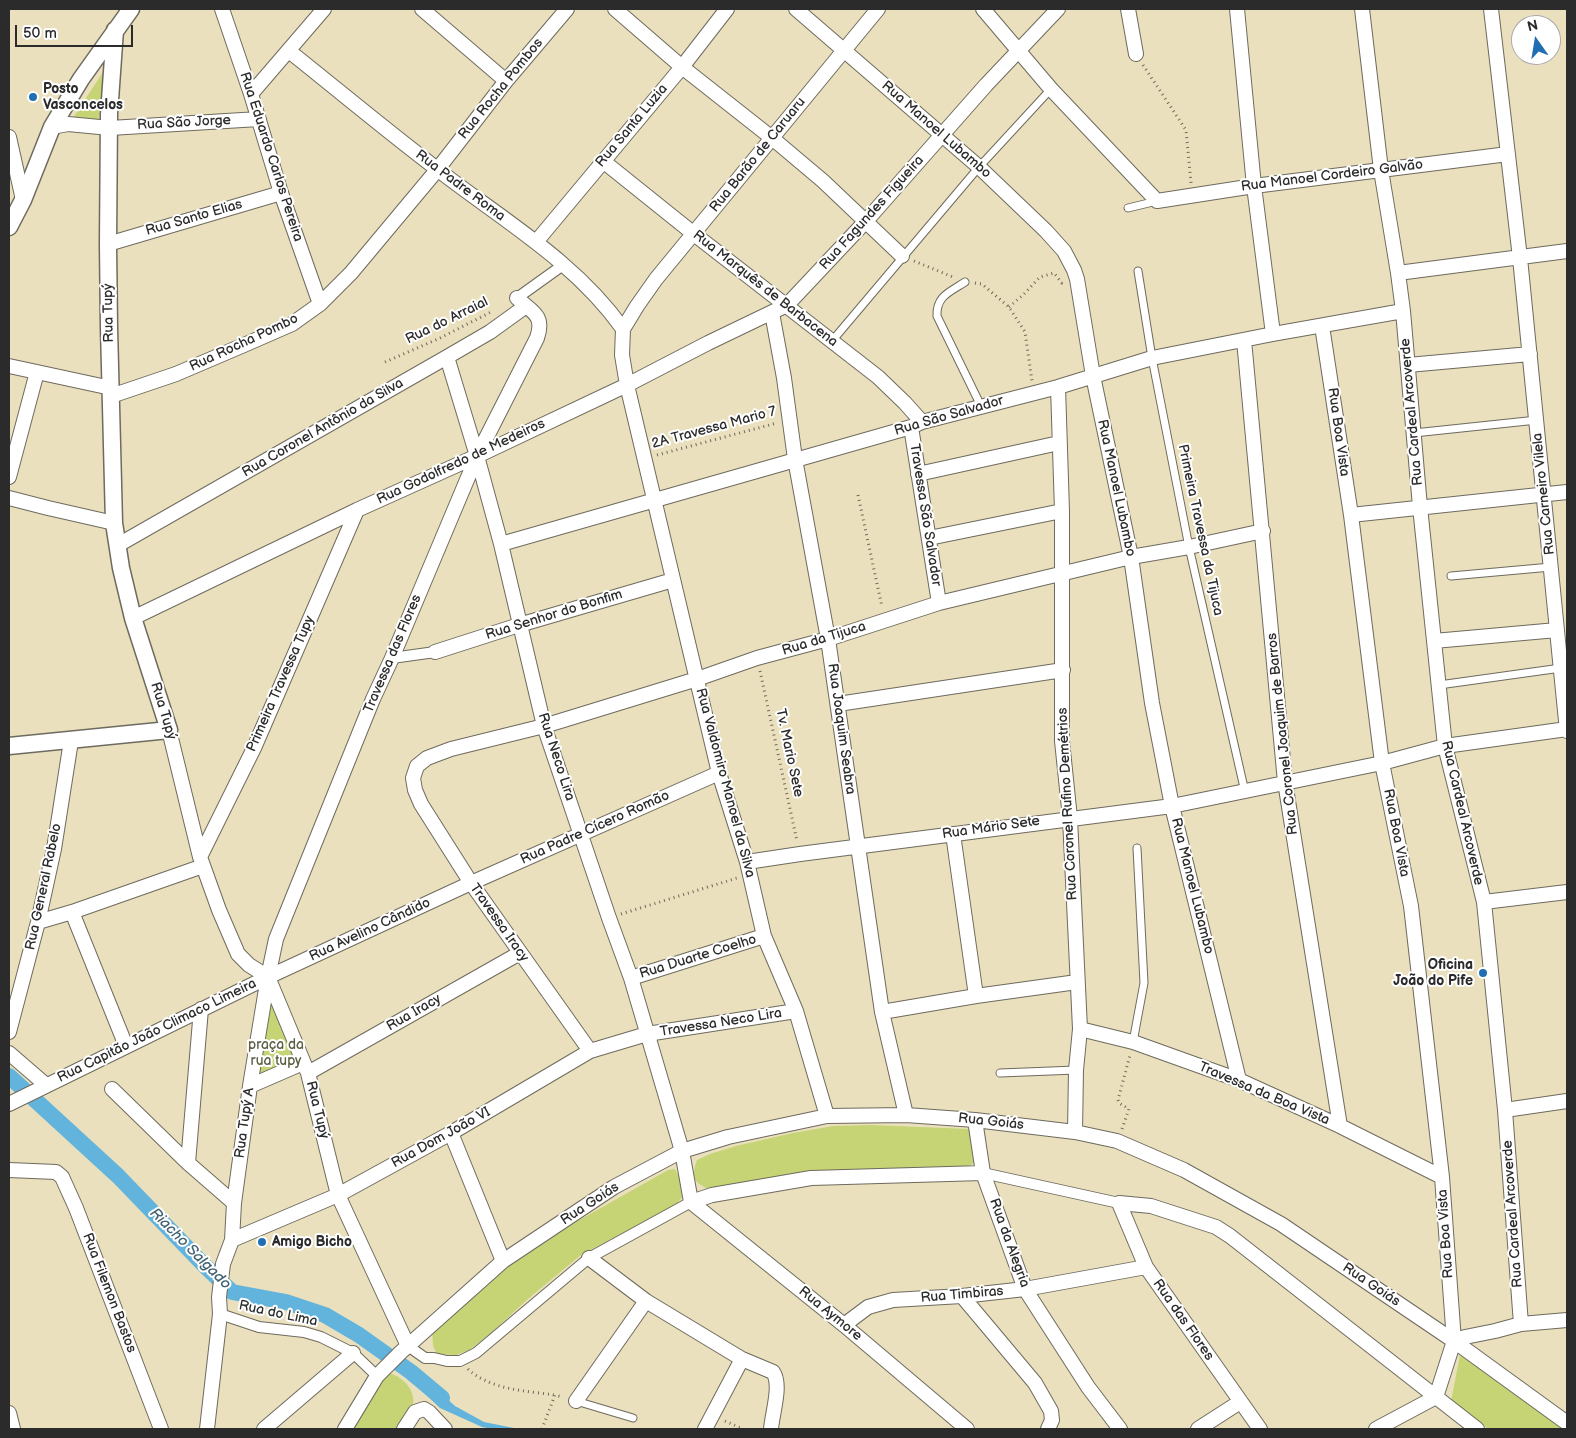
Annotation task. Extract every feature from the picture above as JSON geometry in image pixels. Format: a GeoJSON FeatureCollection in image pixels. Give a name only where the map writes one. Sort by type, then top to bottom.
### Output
{"type":"FeatureCollection","features":[{"type":"Feature","properties":{"kind":"street"},"geometry":{"type":"LineString","coordinates":[[9,227],[23,200],[52,127],[81,79],[131,9]]}},
{"type":"Feature","properties":{"kind":"street","name":"Rua Eduardo Carlos Pereira"},"geometry":{"type":"LineString","coordinates":[[222,9],[259,119],[280,193],[320,304]]}},
{"type":"Feature","properties":{"kind":"street"},"geometry":{"type":"LineString","coordinates":[[251,94],[324,9]]}},
{"type":"Feature","properties":{"kind":"street"},"geometry":{"type":"LineString","coordinates":[[422,9],[506,81]]}},
{"type":"Feature","properties":{"kind":"street","name":"Rua Rocha Pombos"},"geometry":{"type":"LineString","coordinates":[[437,170],[506,81],[567,9]]}},
{"type":"Feature","properties":{"kind":"street"},"geometry":{"type":"LineString","coordinates":[[615,9],[682,67],[772,138],[866,221],[902,256]]}},
{"type":"Feature","properties":{"kind":"street","name":"Rua Santa Luzia"},"geometry":{"type":"LineString","coordinates":[[536,242],[682,67],[727,9]]}},
{"type":"Feature","properties":{"kind":"street","name":"Rua Manoel Lubambo"},"geometry":{"type":"LineString","coordinates":[[796,9],[979,167],[1046,231],[1064,251],[1074,270],[1093,376],[1131,557],[1152,703],[1172,806],[1239,1080]]}},
{"type":"Feature","properties":{"kind":"street","name":"Rua Barão de Caruaru"},"geometry":{"type":"LineString","coordinates":[[623,329],[656,279],[878,9]]}},
{"type":"Feature","properties":{"kind":"street"},"geometry":{"type":"LineString","coordinates":[[983,9],[1051,89],[1157,201]]}},
{"type":"Feature","properties":{"kind":"street","name":"Rua Fagundes Figueira"},"geometry":{"type":"LineString","coordinates":[[787,305],[866,221],[1058,9]]}},
{"type":"Feature","properties":{"kind":"street"},"geometry":{"type":"LineString","coordinates":[[1128,9],[1136,54]]}},
{"type":"Feature","properties":{"kind":"street"},"geometry":{"type":"LineString","coordinates":[[1237,9],[1254,186],[1273,334]]}},
{"type":"Feature","properties":{"kind":"street","name":"Rua Cardeal Arcoverde"},"geometry":{"type":"LineString","coordinates":[[1362,9],[1381,170],[1403,311],[1420,507],[1445,746],[1484,902],[1505,1110],[1521,1324]]}},
{"type":"Feature","properties":{"kind":"street","name":"Rua Carneiro Vilela"},"geometry":{"type":"LineString","coordinates":[[1491,9],[1520,258],[1567,730]]}},
{"type":"Feature","properties":{"kind":"street","name":"Rua Tupý"},"geometry":{"type":"LineString","coordinates":[[115,30],[109,114],[108,328],[114,523],[121,568],[133,618],[169,730],[202,862],[228,933],[238,954],[249,965],[268,977],[305,1068],[338,1195],[404,1349]]}},
{"type":"Feature","properties":{"kind":"street","name":"Rua Padre Roma"},"geometry":{"type":"LineString","coordinates":[[289,51],[437,170],[536,242],[610,310],[623,329]]}},
{"type":"Feature","properties":{"kind":"street","name":"Rua São Jorge"},"geometry":{"type":"LineString","coordinates":[[52,127],[68,124],[110,128],[259,119]]}},
{"type":"Feature","properties":{"kind":"street"},"geometry":{"type":"LineString","coordinates":[[9,137],[23,200]]}},
{"type":"Feature","properties":{"kind":"street","name":"Rua Manoel Cordeiro Galvão"},"geometry":{"type":"LineString","coordinates":[[1157,201],[1254,186],[1508,154]]}},
{"type":"Feature","properties":{"kind":"street","name":"Rua Marquês de Barbacena"},"geometry":{"type":"LineString","coordinates":[[603,161],[878,377],[904,403],[917,424]]}},
{"type":"Feature","properties":{"kind":"street","name":"Rua Rocha Pombo"},"geometry":{"type":"LineString","coordinates":[[111,392],[176,374],[292,324],[320,304],[351,273],[437,170]]}},
{"type":"Feature","properties":{"kind":"street","name":"Rua Santo Elias"},"geometry":{"type":"LineString","coordinates":[[108,244],[280,193]]}},
{"type":"Feature","properties":{"kind":"street"},"geometry":{"type":"LineString","coordinates":[[1398,273],[1567,251]]}},
{"type":"Feature","properties":{"kind":"street"},"geometry":{"type":"LineString","coordinates":[[522,302],[563,265]]}},
{"type":"Feature","properties":{"kind":"street","name":"Travessa das Flores"},"geometry":{"type":"LineString","coordinates":[[268,977],[276,939],[373,699],[477,456],[537,338],[540,330],[537,315],[522,302]]}},
{"type":"Feature","properties":{"kind":"street","name":"Rua Coronel Antônio da Silva"},"geometry":{"type":"LineString","coordinates":[[118,544],[490,332],[522,302]]}},
{"type":"Feature","properties":{"kind":"street","name":"Rua Godolfredo de Medeiros"},"geometry":{"type":"LineString","coordinates":[[133,618],[357,510],[627,385],[787,305]]}},
{"type":"Feature","properties":{"kind":"street","name":"Rua São Salvador"},"geometry":{"type":"LineString","coordinates":[[501,544],[917,424],[1058,387],[1152,358],[1403,311]]}},
{"type":"Feature","properties":{"kind":"street","name":"Rua Joaquim Seabra"},"geometry":{"type":"LineString","coordinates":[[772,313],[795,459],[828,639],[882,1012],[906,1116]]}},
{"type":"Feature","properties":{"kind":"street","name":"Rua Boa Vista"},"geometry":{"type":"LineString","coordinates":[[1322,326],[1351,515],[1382,762],[1411,906],[1442,1177],[1454,1341]]}},
{"type":"Feature","properties":{"kind":"street","name":"Rua Valdomiro Manoel da Silva"},"geometry":{"type":"LineString","coordinates":[[623,329],[622,355],[627,385],[719,773],[748,868],[764,936],[796,1011],[827,1116]]}},
{"type":"Feature","properties":{"kind":"street","name":"Rua Coronel Joaquim de Barros"},"geometry":{"type":"LineString","coordinates":[[1244,340],[1285,782],[1340,1126]]}},
{"type":"Feature","properties":{"kind":"street"},"geometry":{"type":"LineString","coordinates":[[1408,365],[1530,354]]}},
{"type":"Feature","properties":{"kind":"street","name":"Rua Neco Lira"},"geometry":{"type":"LineString","coordinates":[[447,357],[501,544],[544,726],[631,978],[682,1151],[691,1202]]}},
{"type":"Feature","properties":{"kind":"street"},"geometry":{"type":"LineString","coordinates":[[9,366],[111,392]]}},
{"type":"Feature","properties":{"kind":"street"},"geometry":{"type":"LineString","coordinates":[[9,477],[37,372]]}},
{"type":"Feature","properties":{"kind":"street","name":"Rua Coronel Rufino Demétrios"},"geometry":{"type":"LineString","coordinates":[[1058,387],[1062,511],[1062,741],[1070,818],[1080,1029],[1076,1070],[1075,1132]]}},
{"type":"Feature","properties":{"kind":"street","name":"Travessa São Salvador"},"geometry":{"type":"LineString","coordinates":[[917,424],[918,474],[939,603]]}},
{"type":"Feature","properties":{"kind":"street"},"geometry":{"type":"LineString","coordinates":[[918,474],[1060,443]]}},
{"type":"Feature","properties":{"kind":"street"},"geometry":{"type":"LineString","coordinates":[[1351,515],[1567,492]]}},
{"type":"Feature","properties":{"kind":"street"},"geometry":{"type":"LineString","coordinates":[[9,498],[114,523]]}},
{"type":"Feature","properties":{"kind":"street","name":"Primeira Travessa Tupy"},"geometry":{"type":"LineString","coordinates":[[202,862],[254,748],[357,510]]}},
{"type":"Feature","properties":{"kind":"street"},"geometry":{"type":"LineString","coordinates":[[929,538],[1062,511]]}},
{"type":"Feature","properties":{"kind":"street","name":"Rua da Tijuca"},"geometry":{"type":"LineString","coordinates":[[415,790],[413,778],[417,766],[427,758],[451,749],[544,726],[697,679],[757,658],[828,639],[939,603],[1131,557],[1263,531]]}},
{"type":"Feature","properties":{"kind":"street","name":"Rua Senhor do Bonfim"},"geometry":{"type":"LineString","coordinates":[[435,652],[519,625],[673,580]]}},
{"type":"Feature","properties":{"kind":"street"},"geometry":{"type":"LineString","coordinates":[[1434,641],[1558,630]]}},
{"type":"Feature","properties":{"kind":"street"},"geometry":{"type":"LineString","coordinates":[[392,658],[435,652]]}},
{"type":"Feature","properties":{"kind":"street"},"geometry":{"type":"LineString","coordinates":[[838,704],[1063,670]]}},
{"type":"Feature","properties":{"kind":"street"},"geometry":{"type":"LineString","coordinates":[[9,746],[169,730]]}},
{"type":"Feature","properties":{"kind":"street","name":"Rua Mário Sete"},"geometry":{"type":"LineString","coordinates":[[748,868],[800,854],[1172,806],[1382,762],[1445,746],[1567,730]]}},
{"type":"Feature","properties":{"kind":"street","name":"Rua General Rabelo"},"geometry":{"type":"LineString","coordinates":[[9,1032],[38,922],[54,849],[71,740]]}},
{"type":"Feature","properties":{"kind":"street","name":"Rua Padre Cícero Romão"},"geometry":{"type":"LineString","coordinates":[[471,883],[719,773]]}},
{"type":"Feature","properties":{"kind":"street","name":"Travessa Iracy"},"geometry":{"type":"LineString","coordinates":[[415,790],[420,804],[471,883],[590,1052]]}},
{"type":"Feature","properties":{"kind":"street"},"geometry":{"type":"LineString","coordinates":[[953,834],[976,996]]}},
{"type":"Feature","properties":{"kind":"street"},"geometry":{"type":"LineString","coordinates":[[38,922],[72,912],[202,862]]}},
{"type":"Feature","properties":{"kind":"street","name":"Rua Avelino Cândido"},"geometry":{"type":"LineString","coordinates":[[268,977],[471,883]]}},
{"type":"Feature","properties":{"kind":"street"},"geometry":{"type":"LineString","coordinates":[[1484,902],[1567,892]]}},
{"type":"Feature","properties":{"kind":"street"},"geometry":{"type":"LineString","coordinates":[[72,912],[126,1046]]}},
{"type":"Feature","properties":{"kind":"street","name":"Rua Duarte Coelho"},"geometry":{"type":"LineString","coordinates":[[631,978],[764,936]]}},
{"type":"Feature","properties":{"kind":"street","name":"Rua Iracy"},"geometry":{"type":"LineString","coordinates":[[250,1086],[305,1068],[520,953]]}},
{"type":"Feature","properties":{"kind":"street","name":"Rua Capitão João Climaco Limeira"},"geometry":{"type":"LineString","coordinates":[[11,1102],[268,977]]}},
{"type":"Feature","properties":{"kind":"street","name":"Rua Tupý A"},"geometry":{"type":"LineString","coordinates":[[208,1429],[220,1314],[219,1297],[223,1264],[232,1240],[234,1203],[250,1086],[268,977]]}},
{"type":"Feature","properties":{"kind":"street"},"geometry":{"type":"LineString","coordinates":[[882,1012],[976,996],[1077,982]]}},
{"type":"Feature","properties":{"kind":"street"},"geometry":{"type":"LineString","coordinates":[[188,1163],[201,1009]]}},
{"type":"Feature","properties":{"kind":"street","name":"Travessa Neco Lira"},"geometry":{"type":"LineString","coordinates":[[647,1034],[796,1011]]}},
{"type":"Feature","properties":{"kind":"street","name":"Travessa da Boa Vista"},"geometry":{"type":"LineString","coordinates":[[1080,1029],[1133,1042],[1239,1080],[1340,1126],[1442,1177]]}},
{"type":"Feature","properties":{"kind":"street","name":"Rua Dom João VI"},"geometry":{"type":"LineString","coordinates":[[232,1240],[338,1195],[451,1133],[590,1052],[647,1034]]}},
{"type":"Feature","properties":{"kind":"street"},"geometry":{"type":"LineString","coordinates":[[9,1054],[46,1085]]}},
{"type":"Feature","properties":{"kind":"street"},"geometry":{"type":"LineString","coordinates":[[112,1089],[188,1163],[234,1203]]}},
{"type":"Feature","properties":{"kind":"street"},"geometry":{"type":"LineString","coordinates":[[1505,1110],[1567,1101]]}},
{"type":"Feature","properties":{"kind":"street","name":"Rua Goiás"},"geometry":{"type":"LineString","coordinates":[[345,1429],[381,1372],[404,1349],[503,1261],[614,1187],[682,1151],[728,1137],[827,1116],[906,1116],[975,1120],[1075,1132],[1117,1141],[1184,1170],[1280,1224],[1454,1341],[1567,1423]]}},
{"type":"Feature","properties":{"kind":"street","name":"Rua da Alegria"},"geometry":{"type":"LineString","coordinates":[[975,1120],[983,1174],[1025,1289],[1088,1387],[1120,1429]]}},
{"type":"Feature","properties":{"kind":"street"},"geometry":{"type":"LineString","coordinates":[[451,1133],[503,1261]]}},
{"type":"Feature","properties":{"kind":"street","name":"Rua Filemon Bastos"},"geometry":{"type":"LineString","coordinates":[[9,1170],[56,1172],[62,1177],[161,1429]]}},
{"type":"Feature","properties":{"kind":"street"},"geometry":{"type":"LineString","coordinates":[[404,1349],[425,1358],[434,1358],[447,1362],[460,1361],[476,1352],[589,1258],[691,1202],[712,1195],[811,1178],[983,1174],[1119,1203],[1151,1206],[1216,1227],[1230,1236],[1475,1429]]}},
{"type":"Feature","properties":{"kind":"street","name":"Rua Aymore"},"geometry":{"type":"LineString","coordinates":[[691,1202],[844,1325],[967,1429]]}},
{"type":"Feature","properties":{"kind":"street","name":"Rua das Flores"},"geometry":{"type":"LineString","coordinates":[[1119,1203],[1146,1267],[1260,1429]]}},
{"type":"Feature","properties":{"kind":"street"},"geometry":{"type":"LineString","coordinates":[[589,1258],[646,1301],[742,1359],[773,1372],[776,1385],[770,1429]]}},
{"type":"Feature","properties":{"kind":"street","name":"Rua Timbiras"},"geometry":{"type":"LineString","coordinates":[[844,1325],[868,1306],[893,1300],[962,1296],[1025,1289],[1146,1267]]}},
{"type":"Feature","properties":{"kind":"street"},"geometry":{"type":"LineString","coordinates":[[962,1296],[1035,1383],[1051,1411],[1052,1420],[1048,1429]]}},
{"type":"Feature","properties":{"kind":"street"},"geometry":{"type":"LineString","coordinates":[[576,1401],[646,1301]]}},
{"type":"Feature","properties":{"kind":"street","name":"Rua do Lima"},"geometry":{"type":"LineString","coordinates":[[220,1314],[259,1327],[304,1332],[321,1337],[353,1353],[381,1372]]}},
{"type":"Feature","properties":{"kind":"street"},"geometry":{"type":"LineString","coordinates":[[1376,1429],[1436,1397],[1454,1341],[1521,1324],[1567,1320]]}},
{"type":"Feature","properties":{"kind":"street"},"geometry":{"type":"LineString","coordinates":[[264,1429],[353,1353]]}},
{"type":"Feature","properties":{"kind":"street"},"geometry":{"type":"LineString","coordinates":[[706,1429],[742,1359]]}},
{"type":"Feature","properties":{"kind":"street"},"geometry":{"type":"LineString","coordinates":[[1198,1429],[1240,1402]]}},
{"type":"Feature","properties":{"kind":"street"},"geometry":{"type":"LineString","coordinates":[[404,1429],[414,1412],[424,1409],[445,1429]]}},
{"type":"Feature","properties":{"kind":"street"},"geometry":{"type":"LineString","coordinates":[[9,1413],[14,1428]]}},
{"type":"Feature","properties":{"kind":"lane"},"geometry":{"type":"LineString","coordinates":[[832,341],[979,167],[1051,89]]}},
{"type":"Feature","properties":{"kind":"lane"},"geometry":{"type":"LineString","coordinates":[[1128,208],[1157,201]]}},
{"type":"Feature","properties":{"kind":"lane","name":"Primeira Travessa da Tijuca"},"geometry":{"type":"LineString","coordinates":[[1138,271],[1152,358],[1189,547],[1245,792]]}},
{"type":"Feature","properties":{"kind":"lane"},"geometry":{"type":"LineString","coordinates":[[965,282],[942,298],[936,306],[937,316],[981,406]]}},
{"type":"Feature","properties":{"kind":"lane"},"geometry":{"type":"LineString","coordinates":[[1414,433],[1537,420]]}},
{"type":"Feature","properties":{"kind":"lane"},"geometry":{"type":"LineString","coordinates":[[1452,576],[1551,567]]}},
{"type":"Feature","properties":{"kind":"lane"},"geometry":{"type":"LineString","coordinates":[[1438,685],[1561,668]]}},
{"type":"Feature","properties":{"kind":"lane"},"geometry":{"type":"LineString","coordinates":[[1133,1042],[1144,982],[1138,848]]}},
{"type":"Feature","properties":{"kind":"lane"},"geometry":{"type":"LineString","coordinates":[[1000,1073],[1076,1070]]}},
{"type":"Feature","properties":{"kind":"lane"},"geometry":{"type":"LineString","coordinates":[[576,1401],[633,1418]]}},
{"type":"Feature","properties":{"kind":"path"},"geometry":{"type":"LineString","coordinates":[[1136,54],[1186,130],[1192,196]]}},
{"type":"Feature","properties":{"kind":"path"},"geometry":{"type":"LineString","coordinates":[[902,256],[965,282],[982,284],[1009,307],[1025,332],[1034,393]]}},
{"type":"Feature","properties":{"kind":"path"},"geometry":{"type":"LineString","coordinates":[[1009,307],[1040,277],[1054,273],[1062,283],[1077,279]]}},
{"type":"Feature","properties":{"kind":"path","name":"Rua do Arraial"},"geometry":{"type":"LineString","coordinates":[[386,362],[440,338],[491,312]]}},
{"type":"Feature","properties":{"kind":"path","name":"2A Travessa Mario 7"},"geometry":{"type":"LineString","coordinates":[[644,458],[789,419]]}},
{"type":"Feature","properties":{"kind":"path"},"geometry":{"type":"LineString","coordinates":[[858,495],[885,620]]}},
{"type":"Feature","properties":{"kind":"path","name":"Tv. Mario Sete"},"geometry":{"type":"LineString","coordinates":[[757,658],[800,854]]}},
{"type":"Feature","properties":{"kind":"path"},"geometry":{"type":"LineString","coordinates":[[609,918],[748,868]]}},
{"type":"Feature","properties":{"kind":"path"},"geometry":{"type":"LineString","coordinates":[[1117,1141],[1129,1110],[1118,1102],[1133,1042]]}},
{"type":"Feature","properties":{"kind":"path"},"geometry":{"type":"LineString","coordinates":[[460,1361],[475,1375],[496,1384],[555,1395],[576,1401]]}},
{"type":"Feature","properties":{"kind":"path"},"geometry":{"type":"LineString","coordinates":[[542,1429],[555,1395]]}},
{"type":"Feature","properties":{"kind":"path"},"geometry":{"type":"LineString","coordinates":[[713,1415],[743,1429]]}},
{"type":"Feature","properties":{"kind":"green space"},"geometry":{"type":"Polygon","coordinates":[[[105,69],[98,123],[73,118],[105,69]]]}},
{"type":"Feature","properties":{"kind":"green space","name":"praça da rua tupy"},"geometry":{"type":"Polygon","coordinates":[[[268,977],[303,1063],[251,1083],[268,977]]]}},
{"type":"Feature","properties":{"kind":"green space"},"geometry":{"type":"Polygon","coordinates":[[[870,1125],[969,1129],[976,1135],[976,1161],[970,1166],[810,1172],[711,1190],[700,1185],[695,1179],[694,1171],[697,1160],[710,1154],[793,1133],[833,1126],[870,1125]]]}},
{"type":"Feature","properties":{"kind":"green space"},"geometry":{"type":"Polygon","coordinates":[[[675,1169],[679,1177],[682,1197],[677,1204],[581,1255],[469,1350],[456,1355],[437,1354],[433,1346],[432,1328],[514,1260],[553,1235],[668,1170],[675,1169]]]}},
{"type":"Feature","properties":{"kind":"green space"},"geometry":{"type":"Polygon","coordinates":[[[1460,1355],[1563,1429],[1488,1429],[1451,1401],[1460,1355]]]}},
{"type":"Feature","properties":{"kind":"green space"},"geometry":{"type":"Polygon","coordinates":[[[389,1373],[400,1378],[411,1391],[413,1403],[408,1417],[399,1429],[352,1429],[383,1381],[389,1373]]]}},
{"type":"Feature","properties":{"kind":"water"},"geometry":{"type":"Polygon","coordinates":[[[428,1382],[455,1406],[484,1422],[519,1429],[482,1427],[440,1408],[421,1390],[428,1382]]]}},
{"type":"Feature","properties":{"kind":"waterway","name":"Riacho Salgado"},"geometry":{"type":"LineString","coordinates":[[9,1076],[118,1176],[232,1292],[286,1302],[325,1315],[359,1335],[411,1372],[442,1398]]}},
{"type":"Feature","properties":{"kind":"place","name":"Posto Vasconcelos"},"geometry":{"type":"Point","coordinates":[33,97]}},
{"type":"Feature","properties":{"kind":"place","name":"Oficina João do Pife"},"geometry":{"type":"Point","coordinates":[1483,973]}},
{"type":"Feature","properties":{"kind":"place","name":"Amigo Bicho"},"geometry":{"type":"Point","coordinates":[262,1242]}}]}
